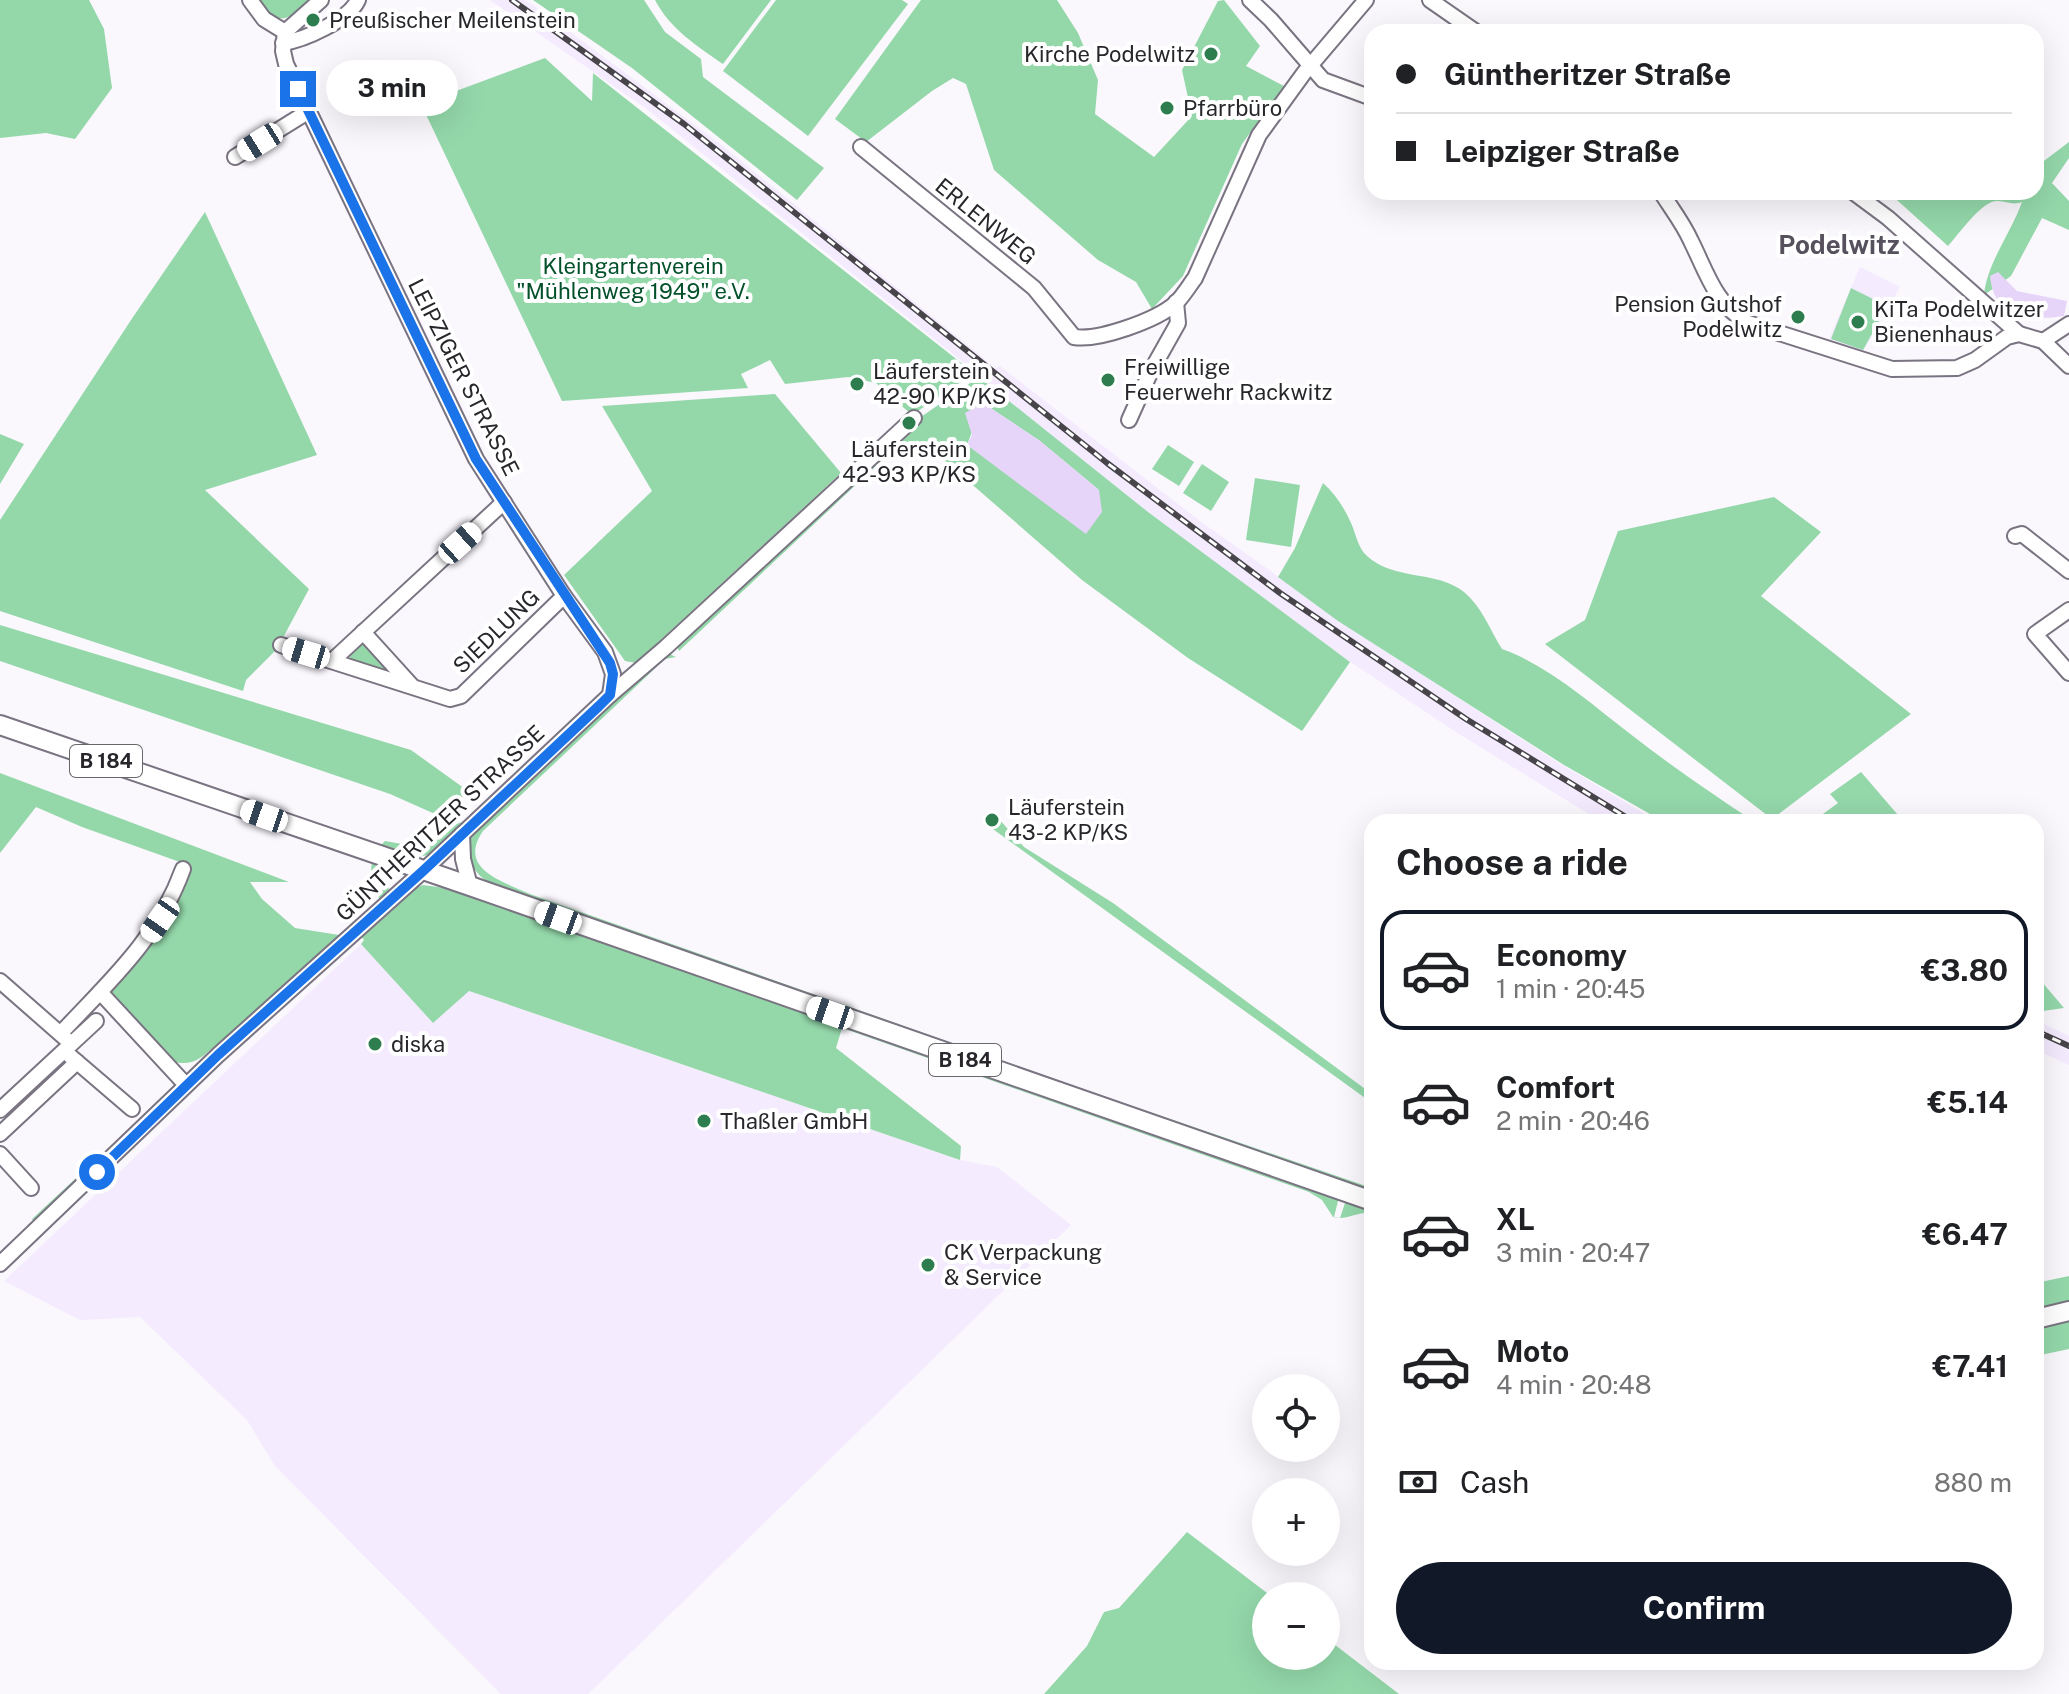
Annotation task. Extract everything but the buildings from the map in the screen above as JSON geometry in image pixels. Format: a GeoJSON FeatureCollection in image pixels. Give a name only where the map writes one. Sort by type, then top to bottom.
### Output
{"type":"FeatureCollection","features":[{"type":"Feature","properties":{"kind":"main road","name":"B 184"},"geometry":{"type":"LineString","coordinates":[[0,725],[1364,1198]]}},
{"type":"Feature","properties":{"kind":"main road"},"geometry":{"type":"LineString","coordinates":[[2044,1317],[2069,1311]]}},
{"type":"Feature","properties":{"kind":"street"},"geometry":{"type":"LineString","coordinates":[[250,0],[284,38],[296,41],[351,11],[358,0]]}},
{"type":"Feature","properties":{"kind":"street"},"geometry":{"type":"LineString","coordinates":[[284,38],[321,0]]}},
{"type":"Feature","properties":{"kind":"street"},"geometry":{"type":"LineString","coordinates":[[1250,0],[1323,80],[1364,95]]}},
{"type":"Feature","properties":{"kind":"street"},"geometry":{"type":"LineString","coordinates":[[1129,420],[1151,371],[1178,323],[1176,302],[1195,278],[1259,135],[1366,0]]}},
{"type":"Feature","properties":{"kind":"street"},"geometry":{"type":"LineString","coordinates":[[1430,0],[1464,24]]}},
{"type":"Feature","properties":{"kind":"street","name":"LEIPZIGER STRASSE"},"geometry":{"type":"LineString","coordinates":[[284,38],[286,64],[466,439],[564,596],[610,663],[613,674],[610,695]]}},
{"type":"Feature","properties":{"kind":"street"},"geometry":{"type":"LineString","coordinates":[[235,157],[309,111]]}},
{"type":"Feature","properties":{"kind":"street","name":"ERLENWEG"},"geometry":{"type":"LineString","coordinates":[[861,147],[1034,288],[1074,337],[1094,336],[1142,323],[1176,302]]}},
{"type":"Feature","properties":{"kind":"street"},"geometry":{"type":"LineString","coordinates":[[1666,200],[1685,228],[1722,302],[1739,318],[1757,327],[1872,365],[1902,370],[1957,368],[1975,360],[2007,337],[2019,334]]}},
{"type":"Feature","properties":{"kind":"street"},"geometry":{"type":"LineString","coordinates":[[1864,200],[2019,334],[2043,341],[2069,366]]}},
{"type":"Feature","properties":{"kind":"street"},"geometry":{"type":"LineString","coordinates":[[2043,341],[2069,324]]}},
{"type":"Feature","properties":{"kind":"street","name":"GÜNTHERITZER STRASSE"},"geometry":{"type":"LineString","coordinates":[[0,1264],[186,1085],[914,418]]}},
{"type":"Feature","properties":{"kind":"street"},"geometry":{"type":"LineString","coordinates":[[332,661],[504,502]]}},
{"type":"Feature","properties":{"kind":"street"},"geometry":{"type":"LineString","coordinates":[[2015,536],[2022,534],[2069,571]]}},
{"type":"Feature","properties":{"kind":"street","name":"SIEDLUNG"},"geometry":{"type":"LineString","coordinates":[[281,645],[450,699],[461,696],[564,596]]}},
{"type":"Feature","properties":{"kind":"street"},"geometry":{"type":"LineString","coordinates":[[2069,610],[2035,634],[2069,673]]}},
{"type":"Feature","properties":{"kind":"street"},"geometry":{"type":"LineString","coordinates":[[363,632],[412,687]]}},
{"type":"Feature","properties":{"kind":"street"},"geometry":{"type":"LineString","coordinates":[[462,834],[463,859],[470,886]]}},
{"type":"Feature","properties":{"kind":"street"},"geometry":{"type":"LineString","coordinates":[[0,1110],[65,1043],[100,992],[146,940],[172,899],[183,869]]}},
{"type":"Feature","properties":{"kind":"street"},"geometry":{"type":"LineString","coordinates":[[0,981],[65,1043],[77,1062],[132,1109]]}},
{"type":"Feature","properties":{"kind":"street"},"geometry":{"type":"LineString","coordinates":[[100,992],[186,1085]]}},
{"type":"Feature","properties":{"kind":"street"},"geometry":{"type":"LineString","coordinates":[[65,1043],[96,1021]]}},
{"type":"Feature","properties":{"kind":"street"},"geometry":{"type":"LineString","coordinates":[[0,1134],[77,1062]]}},
{"type":"Feature","properties":{"kind":"street"},"geometry":{"type":"LineString","coordinates":[[0,1154],[31,1188]]}},
{"type":"Feature","properties":{"kind":"shaded area"},"geometry":{"type":"Polygon","coordinates":[[[490,0],[525,0],[545,13],[719,143],[988,362],[974,371],[648,110],[490,0]]]}},
{"type":"Feature","properties":{"kind":"shaded area","name":"KiTa Podelwitzer Bienenhaus"},"geometry":{"type":"Polygon","coordinates":[[[1860,267],[1900,287],[1863,351],[1829,339],[1860,267]]]}},
{"type":"Feature","properties":{"kind":"shaded area"},"geometry":{"type":"Polygon","coordinates":[[[1998,272],[2017,291],[2067,301],[2064,316],[2026,317],[2006,309],[1993,290],[1990,276],[1998,272]]]}},
{"type":"Feature","properties":{"kind":"shaded area"},"geometry":{"type":"Polygon","coordinates":[[[1000,366],[1200,521],[1358,633],[1557,762],[1645,814],[1589,814],[1456,732],[1346,659],[1148,512],[979,377],[1000,366]]]}},
{"type":"Feature","properties":{"kind":"shaded area"},"geometry":{"type":"Polygon","coordinates":[[[983,403],[1040,441],[1099,490],[1102,512],[1086,534],[967,445],[972,435],[965,413],[983,403]]]}},
{"type":"Feature","properties":{"kind":"shaded area"},"geometry":{"type":"Polygon","coordinates":[[[361,944],[433,1023],[468,991],[960,1160],[997,1167],[1071,1225],[588,1694],[501,1694],[275,1466],[247,1420],[140,1317],[80,1320],[4,1281],[361,944]]]}},
{"type":"Feature","properties":{"kind":"shaded area"},"geometry":{"type":"Polygon","coordinates":[[[2044,1024],[2069,1036],[2069,1065],[2044,1054],[2044,1024]]]}},
{"type":"Feature","properties":{"kind":"green space"},"geometry":{"type":"Polygon","coordinates":[[[0,0],[89,0],[104,29],[112,88],[75,139],[46,133],[0,138],[0,0]]]}},
{"type":"Feature","properties":{"kind":"green space"},"geometry":{"type":"Polygon","coordinates":[[[257,0],[309,0],[294,14],[282,18],[271,14],[257,0]]]}},
{"type":"Feature","properties":{"kind":"green space"},"geometry":{"type":"Polygon","coordinates":[[[533,0],[644,0],[665,32],[701,59],[703,77],[824,168],[797,200],[632,68],[533,0]]]}},
{"type":"Feature","properties":{"kind":"green space"},"geometry":{"type":"Polygon","coordinates":[[[655,0],[771,0],[723,64],[676,28],[655,0]]]}},
{"type":"Feature","properties":{"kind":"green space"},"geometry":{"type":"Polygon","coordinates":[[[776,0],[902,0],[908,4],[808,136],[723,71],[776,0]]]}},
{"type":"Feature","properties":{"kind":"green space"},"geometry":{"type":"Polygon","coordinates":[[[921,0],[1057,0],[1078,33],[1098,80],[1095,114],[1154,157],[1192,116],[1182,70],[1218,1],[1224,0],[1260,46],[1246,66],[1284,86],[1242,144],[1183,276],[1152,309],[1136,282],[1098,260],[994,170],[966,84],[953,78],[866,142],[835,119],[921,0]]]}},
{"type":"Feature","properties":{"kind":"green space","name":"Kleingartenverein \"Mühlenweg 1949\" e.V."},"geometry":{"type":"Polygon","coordinates":[[[545,58],[592,101],[593,73],[974,373],[912,415],[876,383],[848,377],[785,384],[770,360],[741,374],[748,388],[562,401],[421,104],[545,58]]]}},
{"type":"Feature","properties":{"kind":"green space"},"geometry":{"type":"Polygon","coordinates":[[[2069,142],[2069,158],[2052,183],[2069,201],[2069,230],[2042,218],[2011,276],[1984,295],[1994,260],[2022,202],[1990,203],[1948,246],[1897,200],[2044,200],[2044,161],[2069,142]]]}},
{"type":"Feature","properties":{"kind":"green space"},"geometry":{"type":"Polygon","coordinates":[[[205,212],[317,455],[205,490],[309,589],[277,649],[246,680],[243,691],[0,611],[0,520],[205,212]]]}},
{"type":"Feature","properties":{"kind":"green space"},"geometry":{"type":"Polygon","coordinates":[[[1851,288],[1875,300],[1872,308],[1883,314],[1863,350],[1831,339],[1851,288]]]}},
{"type":"Feature","properties":{"kind":"green space"},"geometry":{"type":"Polygon","coordinates":[[[979,377],[1148,512],[1350,662],[1302,731],[1188,658],[1082,580],[929,447],[915,442],[892,451],[679,651],[676,644],[915,421],[979,377]],[[983,403],[967,445],[1099,490],[1040,441],[983,403]]]}},
{"type":"Feature","properties":{"kind":"green space"},"geometry":{"type":"Polygon","coordinates":[[[775,394],[841,473],[636,663],[625,661],[564,575],[652,491],[602,406],[775,394]]]}},
{"type":"Feature","properties":{"kind":"green space"},"geometry":{"type":"Polygon","coordinates":[[[0,434],[24,444],[0,484],[0,434]]]}},
{"type":"Feature","properties":{"kind":"green space"},"geometry":{"type":"Polygon","coordinates":[[[1168,445],[1194,462],[1179,486],[1152,469],[1168,445]]]}},
{"type":"Feature","properties":{"kind":"green space"},"geometry":{"type":"Polygon","coordinates":[[[1202,464],[1229,482],[1211,511],[1183,493],[1202,464]]]}},
{"type":"Feature","properties":{"kind":"green space"},"geometry":{"type":"Polygon","coordinates":[[[1255,478],[1300,485],[1291,547],[1246,540],[1255,478]]]}},
{"type":"Feature","properties":{"kind":"green space"},"geometry":{"type":"Polygon","coordinates":[[[1323,483],[1342,506],[1367,556],[1390,569],[1441,581],[1464,592],[1481,612],[1502,649],[1553,675],[1644,745],[1743,814],[1650,814],[1564,765],[1338,621],[1278,577],[1295,548],[1323,483]]]}},
{"type":"Feature","properties":{"kind":"green space"},"geometry":{"type":"Polygon","coordinates":[[[1774,497],[1821,532],[1761,596],[1911,714],[1779,814],[1766,814],[1545,644],[1585,620],[1618,531],[1774,497]]]}},
{"type":"Feature","properties":{"kind":"green space"},"geometry":{"type":"Polygon","coordinates":[[[0,625],[411,750],[468,791],[444,818],[390,794],[0,661],[0,625]]]}},
{"type":"Feature","properties":{"kind":"green space"},"geometry":{"type":"Polygon","coordinates":[[[356,642],[367,643],[398,677],[352,664],[348,650],[356,642]]]}},
{"type":"Feature","properties":{"kind":"green space"},"geometry":{"type":"Polygon","coordinates":[[[665,652],[676,657],[665,659],[483,831],[476,844],[475,855],[486,872],[530,894],[1364,1185],[1364,1192],[527,901],[482,878],[471,863],[468,846],[470,834],[518,793],[665,652]]]}},
{"type":"Feature","properties":{"kind":"green space"},"geometry":{"type":"Polygon","coordinates":[[[1861,772],[1897,814],[1823,814],[1838,803],[1830,794],[1861,772]]]}},
{"type":"Feature","properties":{"kind":"green space"},"geometry":{"type":"Polygon","coordinates":[[[0,773],[289,882],[250,882],[262,899],[295,928],[339,935],[376,905],[379,899],[371,873],[372,863],[387,873],[389,892],[377,906],[217,1047],[192,1062],[174,1062],[109,991],[151,944],[178,903],[191,866],[36,807],[0,853],[0,773]]]}},
{"type":"Feature","properties":{"kind":"green space"},"geometry":{"type":"Polygon","coordinates":[[[482,807],[446,843],[430,854],[412,856],[378,848],[385,841],[425,848],[482,807]]]}},
{"type":"Feature","properties":{"kind":"green space"},"geometry":{"type":"Polygon","coordinates":[[[998,818],[1024,847],[1113,903],[1364,1088],[1364,1097],[990,827],[998,818]]]}},
{"type":"Feature","properties":{"kind":"green space"},"geometry":{"type":"Polygon","coordinates":[[[423,885],[445,888],[556,924],[1336,1195],[1338,1201],[1334,1217],[1339,1218],[1333,1217],[1322,1200],[1309,1192],[842,1028],[836,1048],[961,1146],[960,1160],[469,991],[433,1023],[361,944],[364,940],[361,936],[412,889],[423,885]]]}},
{"type":"Feature","properties":{"kind":"green space"},"geometry":{"type":"Polygon","coordinates":[[[2044,984],[2064,1008],[2044,1011],[2044,984]]]}},
{"type":"Feature","properties":{"kind":"green space"},"geometry":{"type":"Polygon","coordinates":[[[162,1098],[48,1210],[32,1219],[162,1098]]]}},
{"type":"Feature","properties":{"kind":"green space"},"geometry":{"type":"Polygon","coordinates":[[[1349,1199],[1364,1204],[1364,1213],[1340,1218],[1349,1199]]]}},
{"type":"Feature","properties":{"kind":"green space"},"geometry":{"type":"Polygon","coordinates":[[[2069,1276],[2069,1306],[2044,1312],[2044,1281],[2069,1276]]]}},
{"type":"Feature","properties":{"kind":"green space"},"geometry":{"type":"Polygon","coordinates":[[[2069,1319],[2069,1349],[2044,1354],[2044,1325],[2069,1319]]]}},
{"type":"Feature","properties":{"kind":"green space"},"geometry":{"type":"Polygon","coordinates":[[[1187,1532],[1253,1582],[1252,1670],[1340,1670],[1340,1649],[1399,1694],[1044,1694],[1087,1646],[1104,1612],[1119,1608],[1187,1532]]]}},
{"type":"Feature","properties":{"kind":"railway"},"geometry":{"type":"LineString","coordinates":[[512,0],[684,124],[1107,463],[1280,593],[1466,719],[1621,814]]}},
{"type":"Feature","properties":{"kind":"railway"},"geometry":{"type":"LineString","coordinates":[[2044,1035],[2069,1046]]}},
{"type":"Feature","properties":{"kind":"place","name":"Preußischer Meilenstein"},"geometry":{"type":"Point","coordinates":[313,20]}},
{"type":"Feature","properties":{"kind":"place","name":"Kirche Podelwitz"},"geometry":{"type":"Point","coordinates":[1211,54]}},
{"type":"Feature","properties":{"kind":"place","name":"Pfarrbüro"},"geometry":{"type":"Point","coordinates":[1167,108]}},
{"type":"Feature","properties":{"kind":"place","name":"Pension Gutshof Podelwitz"},"geometry":{"type":"Point","coordinates":[1798,317]}},
{"type":"Feature","properties":{"kind":"place","name":"KiTa Podelwitzer Bienenhaus"},"geometry":{"type":"Point","coordinates":[1858,322]}},
{"type":"Feature","properties":{"kind":"place","name":"Freiwillige Feuerwehr Rackwitz"},"geometry":{"type":"Point","coordinates":[1108,380]}},
{"type":"Feature","properties":{"kind":"place","name":"Läuferstein 42-90 KP/KS"},"geometry":{"type":"Point","coordinates":[857,384]}},
{"type":"Feature","properties":{"kind":"place","name":"Läuferstein 42-93 KP/KS"},"geometry":{"type":"Point","coordinates":[909,423]}},
{"type":"Feature","properties":{"kind":"place","name":"Läuferstein 43-2 KP/KS"},"geometry":{"type":"Point","coordinates":[992,820]}},
{"type":"Feature","properties":{"kind":"place","name":"diska"},"geometry":{"type":"Point","coordinates":[375,1044]}},
{"type":"Feature","properties":{"kind":"place","name":"Thaßler GmbH"},"geometry":{"type":"Point","coordinates":[704,1121]}},
{"type":"Feature","properties":{"kind":"place","name":"CK Verpackung & Service"},"geometry":{"type":"Point","coordinates":[928,1265]}},
{"type":"Feature","properties":{"kind":"district","name":"Podelwitz"},"geometry":{"type":"Point","coordinates":[1839,244]}},
{"type":"Feature","properties":{"kind":"route"},"geometry":{"type":"LineString","coordinates":[[97,1172],[218,1055],[423,871],[599,706],[610,695],[613,683],[605,652],[564,596],[476,459],[298,89]]}}]}
